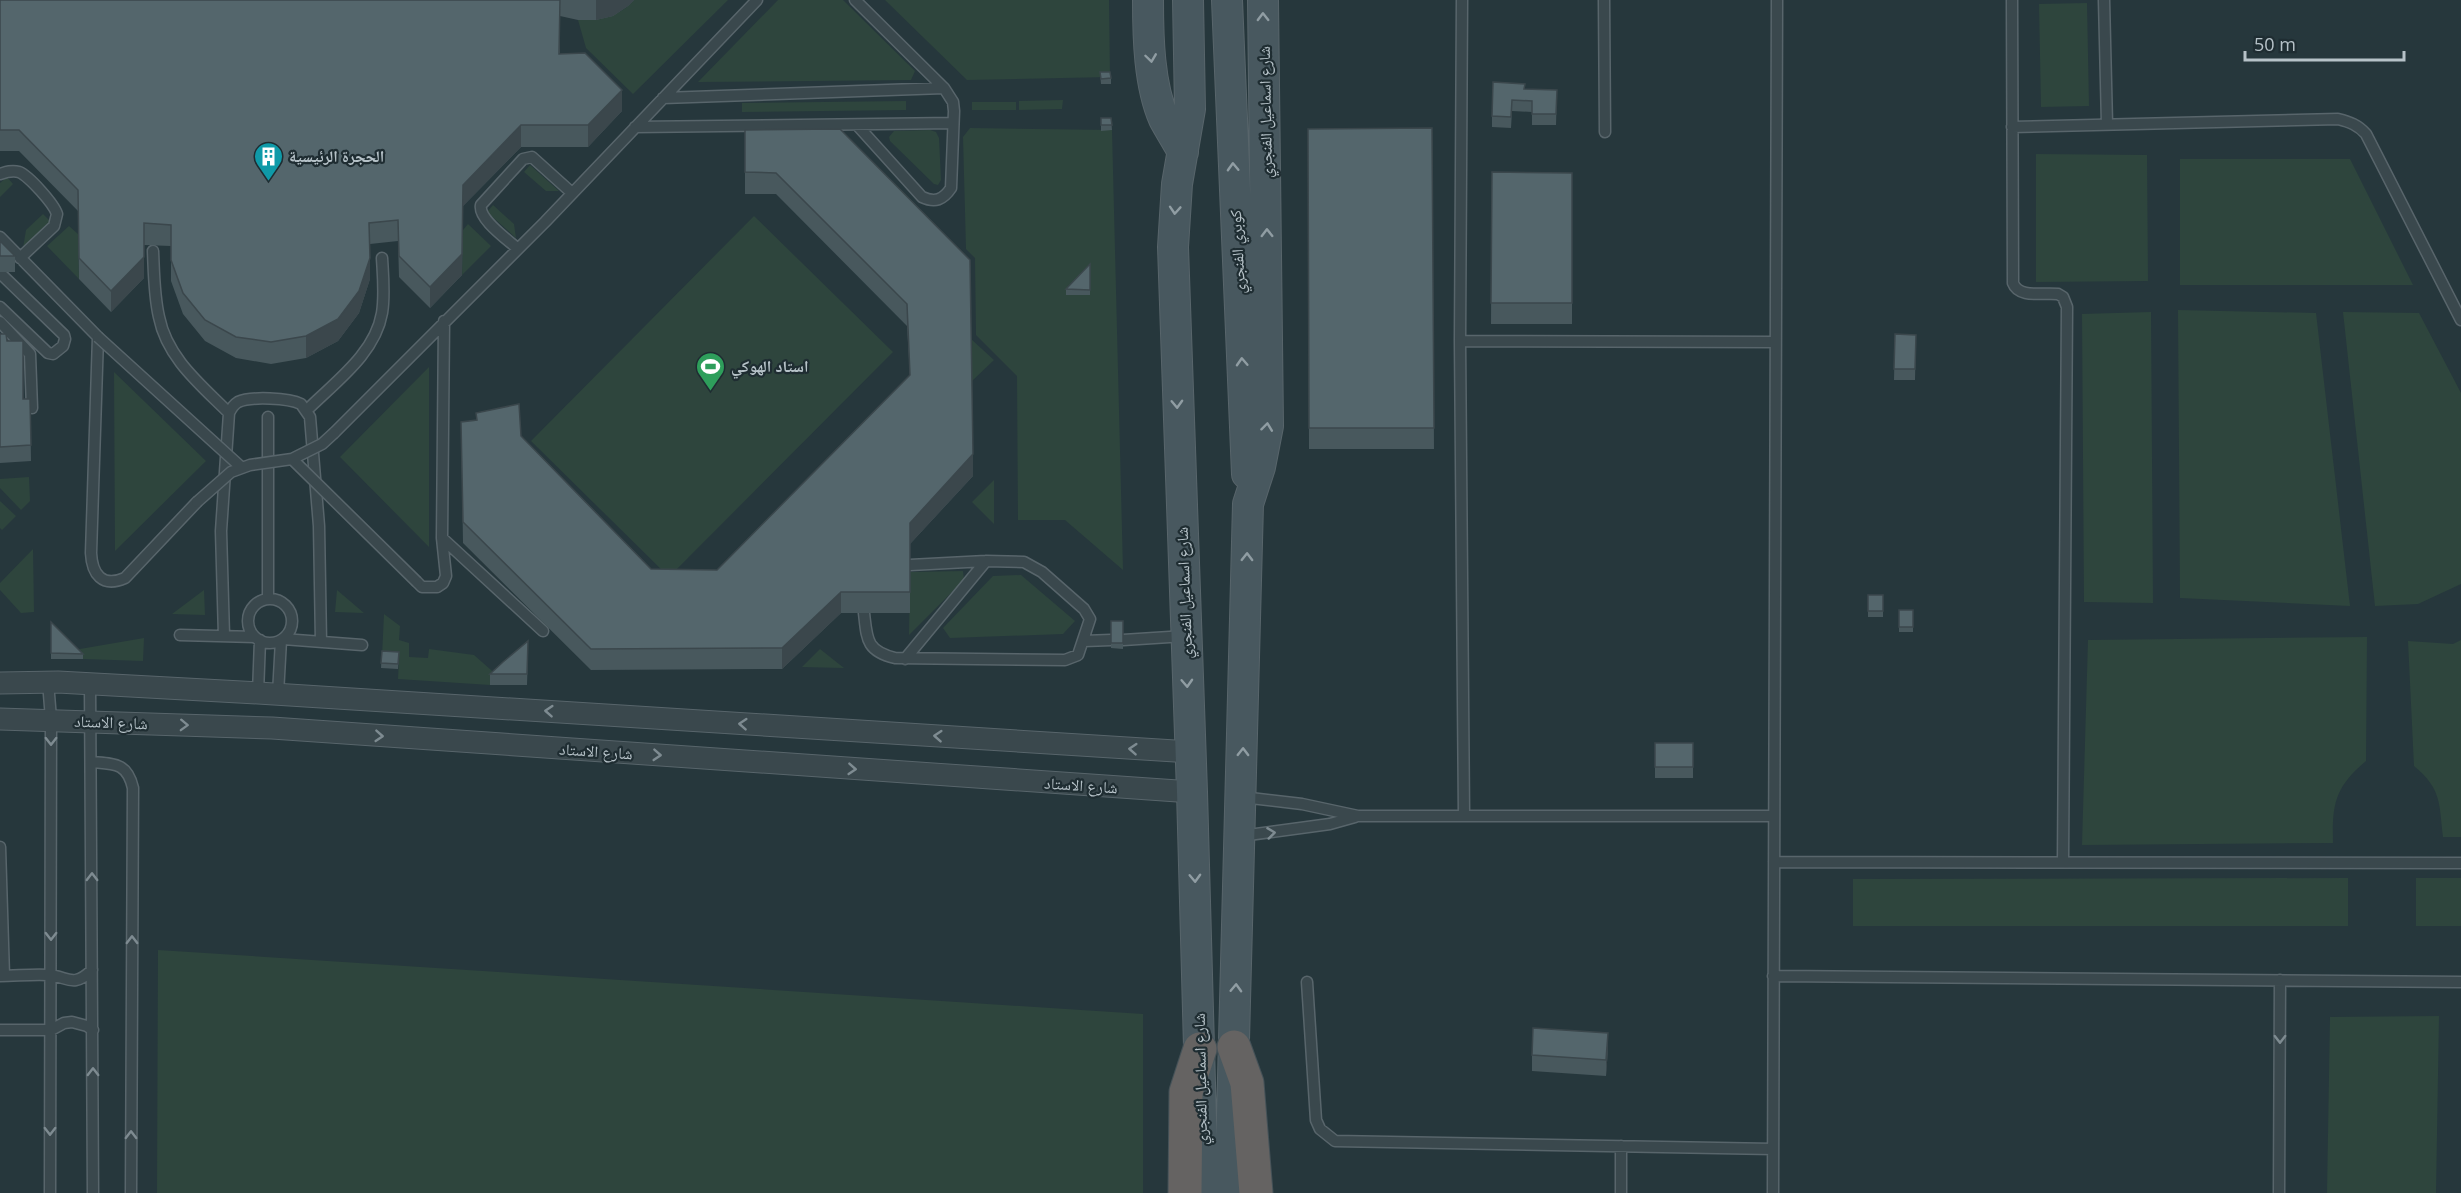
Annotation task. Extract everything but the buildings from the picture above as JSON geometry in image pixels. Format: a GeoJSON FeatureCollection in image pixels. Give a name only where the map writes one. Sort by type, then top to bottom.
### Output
{"type":"FeatureCollection","features":[{"type":"Feature","properties":{"kind":"highway"},"geometry":{"type":"LineString","coordinates":[[1234,1047],[1247,1083],[1256,1193]]}},
{"type":"Feature","properties":{"kind":"highway"},"geometry":{"type":"LineString","coordinates":[[1185,1193],[1186,1092],[1200,1050]]}},
{"type":"Feature","properties":{"kind":"main road"},"geometry":{"type":"LineString","coordinates":[[1148,0],[1149,42],[1154,79],[1164,118],[1183,152]]}},
{"type":"Feature","properties":{"kind":"main road"},"geometry":{"type":"LineString","coordinates":[[1183,152],[1190,109],[1188,0]]}},
{"type":"Feature","properties":{"kind":"main road","name":"كوبري الفنجري"},"geometry":{"type":"LineString","coordinates":[[1227,0],[1248,504]]}},
{"type":"Feature","properties":{"kind":"main road","name":"شارع اسماعيل الفنجري"},"geometry":{"type":"LineString","coordinates":[[1230,1193],[1248,504],[1260,467],[1268,426],[1263,0]]}},
{"type":"Feature","properties":{"kind":"main road","name":"شارع اسماعيل الفنجري"},"geometry":{"type":"LineString","coordinates":[[1183,152],[1177,184],[1173,247],[1185,636],[1191,752],[1203,1193]]}},
{"type":"Feature","properties":{"kind":"street"},"geometry":{"type":"LineString","coordinates":[[0,683],[48,682],[268,693],[1191,752]]}},
{"type":"Feature","properties":{"kind":"street","name":"شارع الاستاد"},"geometry":{"type":"LineString","coordinates":[[0,719],[51,719],[283,729],[1192,792]]}},
{"type":"Feature","properties":{"kind":"lane"},"geometry":{"type":"LineString","coordinates":[[98,337],[91,553],[95,574],[104,580],[116,582],[125,579],[222,478],[242,467],[292,459],[315,448],[334,434],[518,249],[757,0]]}},
{"type":"Feature","properties":{"kind":"lane"},"geometry":{"type":"LineString","coordinates":[[855,0],[944,88],[953,102],[951,188],[946,196],[930,201],[922,197],[857,125]]}},
{"type":"Feature","properties":{"kind":"lane"},"geometry":{"type":"LineString","coordinates":[[1462,0],[1460,341],[1464,816]]}},
{"type":"Feature","properties":{"kind":"lane"},"geometry":{"type":"LineString","coordinates":[[1604,0],[1605,132]]}},
{"type":"Feature","properties":{"kind":"lane"},"geometry":{"type":"LineString","coordinates":[[1773,1193],[1777,0]]}},
{"type":"Feature","properties":{"kind":"lane"},"geometry":{"type":"LineString","coordinates":[[2012,0],[2013,283],[2022,293],[2058,294],[2063,297],[2067,306],[2063,862]]}},
{"type":"Feature","properties":{"kind":"lane"},"geometry":{"type":"LineString","coordinates":[[2104,0],[2107,124]]}},
{"type":"Feature","properties":{"kind":"lane"},"geometry":{"type":"LineString","coordinates":[[663,98],[944,88]]}},
{"type":"Feature","properties":{"kind":"lane"},"geometry":{"type":"LineString","coordinates":[[2012,127],[2337,119],[2359,127],[2366,134],[2461,320]]}},
{"type":"Feature","properties":{"kind":"lane"},"geometry":{"type":"LineString","coordinates":[[635,127],[953,123]]}},
{"type":"Feature","properties":{"kind":"lane"},"geometry":{"type":"LineString","coordinates":[[518,249],[483,218],[480,210],[481,205],[524,159],[532,157],[572,193]]}},
{"type":"Feature","properties":{"kind":"lane"},"geometry":{"type":"LineString","coordinates":[[0,174],[12,171],[24,176],[52,203],[57,214],[54,226],[21,258]]}},
{"type":"Feature","properties":{"kind":"lane"},"geometry":{"type":"LineString","coordinates":[[0,237],[98,337],[242,467]]}},
{"type":"Feature","properties":{"kind":"lane"},"geometry":{"type":"LineString","coordinates":[[153,251],[158,316],[168,345],[186,369],[229,413]]}},
{"type":"Feature","properties":{"kind":"lane"},"geometry":{"type":"LineString","coordinates":[[307,410],[356,362],[372,341],[380,322],[383,302],[382,258]]}},
{"type":"Feature","properties":{"kind":"lane"},"geometry":{"type":"LineString","coordinates":[[0,273],[64,335],[63,346],[53,354],[48,353],[0,307]]}},
{"type":"Feature","properties":{"kind":"lane"},"geometry":{"type":"LineString","coordinates":[[292,459],[422,587],[430,589],[443,583],[447,569],[442,538],[444,321]]}},
{"type":"Feature","properties":{"kind":"lane"},"geometry":{"type":"LineString","coordinates":[[0,322],[30,354],[32,408]]}},
{"type":"Feature","properties":{"kind":"lane"},"geometry":{"type":"LineString","coordinates":[[1460,341],[1775,342]]}},
{"type":"Feature","properties":{"kind":"lane"},"geometry":{"type":"LineString","coordinates":[[224,636],[221,531],[229,413],[240,401],[249,399],[294,400],[307,410],[310,417],[319,526],[321,642]]}},
{"type":"Feature","properties":{"kind":"lane"},"geometry":{"type":"LineString","coordinates":[[268,417],[268,599]]}},
{"type":"Feature","properties":{"kind":"lane"},"geometry":{"type":"LineString","coordinates":[[442,538],[543,631]]}},
{"type":"Feature","properties":{"kind":"lane"},"geometry":{"type":"LineString","coordinates":[[864,613],[866,638],[871,646],[885,656],[904,659],[1065,660],[1078,655],[1090,625],[1088,614],[1042,572],[1024,562],[986,561],[910,565]]}},
{"type":"Feature","properties":{"kind":"lane"},"geometry":{"type":"LineString","coordinates":[[904,659],[986,561]]}},
{"type":"Feature","properties":{"kind":"lane"},"geometry":{"type":"LineString","coordinates":[[268,599],[283,604],[291,617],[291,626],[282,639],[268,693],[258,639],[250,630],[249,614],[260,601],[268,599]]}},
{"type":"Feature","properties":{"kind":"lane"},"geometry":{"type":"LineString","coordinates":[[180,635],[224,636],[274,642],[282,639],[362,645]]}},
{"type":"Feature","properties":{"kind":"lane"},"geometry":{"type":"LineString","coordinates":[[1123,640],[1185,636]]}},
{"type":"Feature","properties":{"kind":"lane"},"geometry":{"type":"LineString","coordinates":[[1084,641],[1111,639]]}},
{"type":"Feature","properties":{"kind":"lane"},"geometry":{"type":"LineString","coordinates":[[48,682],[51,719],[50,1193]]}},
{"type":"Feature","properties":{"kind":"lane"},"geometry":{"type":"LineString","coordinates":[[90,684],[93,1193]]}},
{"type":"Feature","properties":{"kind":"lane"},"geometry":{"type":"LineString","coordinates":[[92,762],[117,764],[130,777],[133,788],[131,1193]]}},
{"type":"Feature","properties":{"kind":"lane"},"geometry":{"type":"LineString","coordinates":[[1242,797],[1302,804],[1358,816],[1774,816]]}},
{"type":"Feature","properties":{"kind":"lane"},"geometry":{"type":"LineString","coordinates":[[1241,837],[1330,824],[1358,816]]}},
{"type":"Feature","properties":{"kind":"lane"},"geometry":{"type":"LineString","coordinates":[[0,848],[2,976],[51,975],[65,981],[80,978],[92,970]]}},
{"type":"Feature","properties":{"kind":"lane"},"geometry":{"type":"LineString","coordinates":[[1774,862],[2461,863]]}},
{"type":"Feature","properties":{"kind":"lane"},"geometry":{"type":"LineString","coordinates":[[1773,976],[2461,982]]}},
{"type":"Feature","properties":{"kind":"lane"},"geometry":{"type":"LineString","coordinates":[[2279,1193],[2280,980]]}},
{"type":"Feature","properties":{"kind":"lane"},"geometry":{"type":"LineString","coordinates":[[1307,982],[1316,1120],[1320,1129],[1335,1142],[1773,1149]]}},
{"type":"Feature","properties":{"kind":"lane"},"geometry":{"type":"LineString","coordinates":[[0,1030],[51,1030],[57,1025],[72,1022],[93,1030]]}},
{"type":"Feature","properties":{"kind":"lane"},"geometry":{"type":"LineString","coordinates":[[1621,1146],[1621,1193]]}},
{"type":"Feature","properties":{"kind":"green space"},"geometry":{"type":"Polygon","coordinates":[[[634,0],[728,0],[633,94],[586,48],[578,20],[615,14],[634,0]]]}},
{"type":"Feature","properties":{"kind":"green space"},"geometry":{"type":"Polygon","coordinates":[[[778,0],[843,0],[915,71],[911,80],[698,82],[778,0]]]}},
{"type":"Feature","properties":{"kind":"green space"},"geometry":{"type":"Polygon","coordinates":[[[885,0],[1109,0],[1110,77],[967,80],[885,0]]]}},
{"type":"Feature","properties":{"kind":"green space"},"geometry":{"type":"Polygon","coordinates":[[[2087,3],[2089,106],[2041,107],[2039,4],[2087,3]]]}},
{"type":"Feature","properties":{"kind":"green space"},"geometry":{"type":"Polygon","coordinates":[[[1063,100],[1062,109],[1019,110],[1019,101],[1063,100]]]}},
{"type":"Feature","properties":{"kind":"green space"},"geometry":{"type":"Polygon","coordinates":[[[906,101],[906,110],[742,112],[742,103],[906,101]]]}},
{"type":"Feature","properties":{"kind":"green space"},"geometry":{"type":"Polygon","coordinates":[[[972,102],[1016,102],[1016,110],[972,110],[972,102]]]}},
{"type":"Feature","properties":{"kind":"green space"},"geometry":{"type":"Polygon","coordinates":[[[970,128],[1112,130],[1123,570],[1065,520],[1018,520],[1017,376],[976,335],[975,258],[966,249],[963,137],[970,128]]]}},
{"type":"Feature","properties":{"kind":"green space"},"geometry":{"type":"Polygon","coordinates":[[[930,130],[936,132],[939,138],[941,180],[938,185],[934,184],[890,141],[889,137],[894,131],[930,130]]]}},
{"type":"Feature","properties":{"kind":"green space"},"geometry":{"type":"Polygon","coordinates":[[[2036,154],[2147,155],[2148,281],[2036,282],[2036,154]]]}},
{"type":"Feature","properties":{"kind":"green space"},"geometry":{"type":"Polygon","coordinates":[[[2180,159],[2350,159],[2413,285],[2180,285],[2180,159]]]}},
{"type":"Feature","properties":{"kind":"green space"},"geometry":{"type":"Polygon","coordinates":[[[530,165],[559,191],[546,191],[524,172],[530,165]]]}},
{"type":"Feature","properties":{"kind":"green space"},"geometry":{"type":"Polygon","coordinates":[[[7,177],[13,184],[0,197],[0,183],[7,177]]]}},
{"type":"Feature","properties":{"kind":"green space"},"geometry":{"type":"Polygon","coordinates":[[[493,205],[514,224],[516,238],[487,212],[493,205]]]}},
{"type":"Feature","properties":{"kind":"green space"},"geometry":{"type":"Polygon","coordinates":[[[43,214],[51,222],[23,248],[26,230],[43,214]]]}},
{"type":"Feature","properties":{"kind":"green space"},"geometry":{"type":"Polygon","coordinates":[[[754,216],[893,352],[669,577],[531,441],[754,216]]]}},
{"type":"Feature","properties":{"kind":"green space"},"geometry":{"type":"Polygon","coordinates":[[[468,224],[491,246],[462,275],[463,230],[468,224]]]}},
{"type":"Feature","properties":{"kind":"green space"},"geometry":{"type":"Polygon","coordinates":[[[69,226],[78,234],[79,279],[47,246],[69,226]]]}},
{"type":"Feature","properties":{"kind":"green space"},"geometry":{"type":"Polygon","coordinates":[[[2178,310],[2316,313],[2350,606],[2180,598],[2178,310]]]}},
{"type":"Feature","properties":{"kind":"green space"},"geometry":{"type":"Polygon","coordinates":[[[2151,312],[2153,603],[2084,602],[2082,314],[2151,312]]]}},
{"type":"Feature","properties":{"kind":"green space"},"geometry":{"type":"Polygon","coordinates":[[[2343,312],[2419,313],[2461,393],[2461,584],[2418,604],[2375,606],[2343,312]]]}},
{"type":"Feature","properties":{"kind":"green space"},"geometry":{"type":"Polygon","coordinates":[[[971,339],[994,360],[972,381],[971,339]]]}},
{"type":"Feature","properties":{"kind":"green space"},"geometry":{"type":"Polygon","coordinates":[[[429,367],[429,547],[340,457],[429,367]]]}},
{"type":"Feature","properties":{"kind":"green space"},"geometry":{"type":"Polygon","coordinates":[[[114,372],[206,461],[115,551],[114,372]]]}},
{"type":"Feature","properties":{"kind":"green space"},"geometry":{"type":"Polygon","coordinates":[[[29,477],[30,501],[21,510],[0,488],[0,479],[29,477]]]}},
{"type":"Feature","properties":{"kind":"green space"},"geometry":{"type":"Polygon","coordinates":[[[994,480],[994,524],[972,502],[994,480]]]}},
{"type":"Feature","properties":{"kind":"green space"},"geometry":{"type":"Polygon","coordinates":[[[0,501],[16,516],[2,530],[0,528],[0,501]]]}},
{"type":"Feature","properties":{"kind":"green space"},"geometry":{"type":"Polygon","coordinates":[[[33,549],[34,612],[21,613],[0,590],[0,583],[33,549]]]}},
{"type":"Feature","properties":{"kind":"green space"},"geometry":{"type":"Polygon","coordinates":[[[963,571],[964,580],[909,635],[910,572],[963,571]]]}},
{"type":"Feature","properties":{"kind":"green space"},"geometry":{"type":"Polygon","coordinates":[[[1021,575],[1075,621],[1063,634],[950,638],[943,628],[993,576],[1021,575]]]}},
{"type":"Feature","properties":{"kind":"green space"},"geometry":{"type":"Polygon","coordinates":[[[204,590],[205,615],[172,614],[204,590]]]}},
{"type":"Feature","properties":{"kind":"green space"},"geometry":{"type":"Polygon","coordinates":[[[337,590],[364,613],[335,612],[337,590]]]}},
{"type":"Feature","properties":{"kind":"green space"},"geometry":{"type":"Polygon","coordinates":[[[384,614],[400,626],[399,640],[409,643],[409,657],[428,658],[429,649],[474,655],[499,677],[490,685],[398,679],[399,658],[382,656],[384,614]]]}},
{"type":"Feature","properties":{"kind":"green space"},"geometry":{"type":"Polygon","coordinates":[[[2367,637],[2366,761],[2348,779],[2338,797],[2333,817],[2333,843],[2082,845],[2088,640],[2367,637]]]}},
{"type":"Feature","properties":{"kind":"green space"},"geometry":{"type":"Polygon","coordinates":[[[144,638],[143,661],[83,659],[74,650],[144,638]]]}},
{"type":"Feature","properties":{"kind":"green space"},"geometry":{"type":"Polygon","coordinates":[[[2461,640],[2461,837],[2443,837],[2438,798],[2430,782],[2414,766],[2408,641],[2453,644],[2461,640]]]}},
{"type":"Feature","properties":{"kind":"green space"},"geometry":{"type":"Polygon","coordinates":[[[820,649],[844,668],[802,667],[820,649]]]}},
{"type":"Feature","properties":{"kind":"green space"},"geometry":{"type":"Polygon","coordinates":[[[2348,878],[2348,926],[1853,926],[1853,879],[2348,878]]]}},
{"type":"Feature","properties":{"kind":"green space"},"geometry":{"type":"Polygon","coordinates":[[[2416,878],[2461,878],[2461,926],[2416,926],[2416,878]]]}},
{"type":"Feature","properties":{"kind":"green space"},"geometry":{"type":"Polygon","coordinates":[[[158,950],[1143,1014],[1143,1193],[157,1193],[158,950]]]}},
{"type":"Feature","properties":{"kind":"green space"},"geometry":{"type":"Polygon","coordinates":[[[2439,1016],[2436,1193],[2327,1193],[2330,1017],[2439,1016]]]}},
{"type":"Feature","properties":{"kind":"place","name":"الحجرة الرئيسية"},"geometry":{"type":"Point","coordinates":[268,182]}},
{"type":"Feature","properties":{"kind":"place","name":"استاد الهوكي"},"geometry":{"type":"Point","coordinates":[710,392]}}]}
